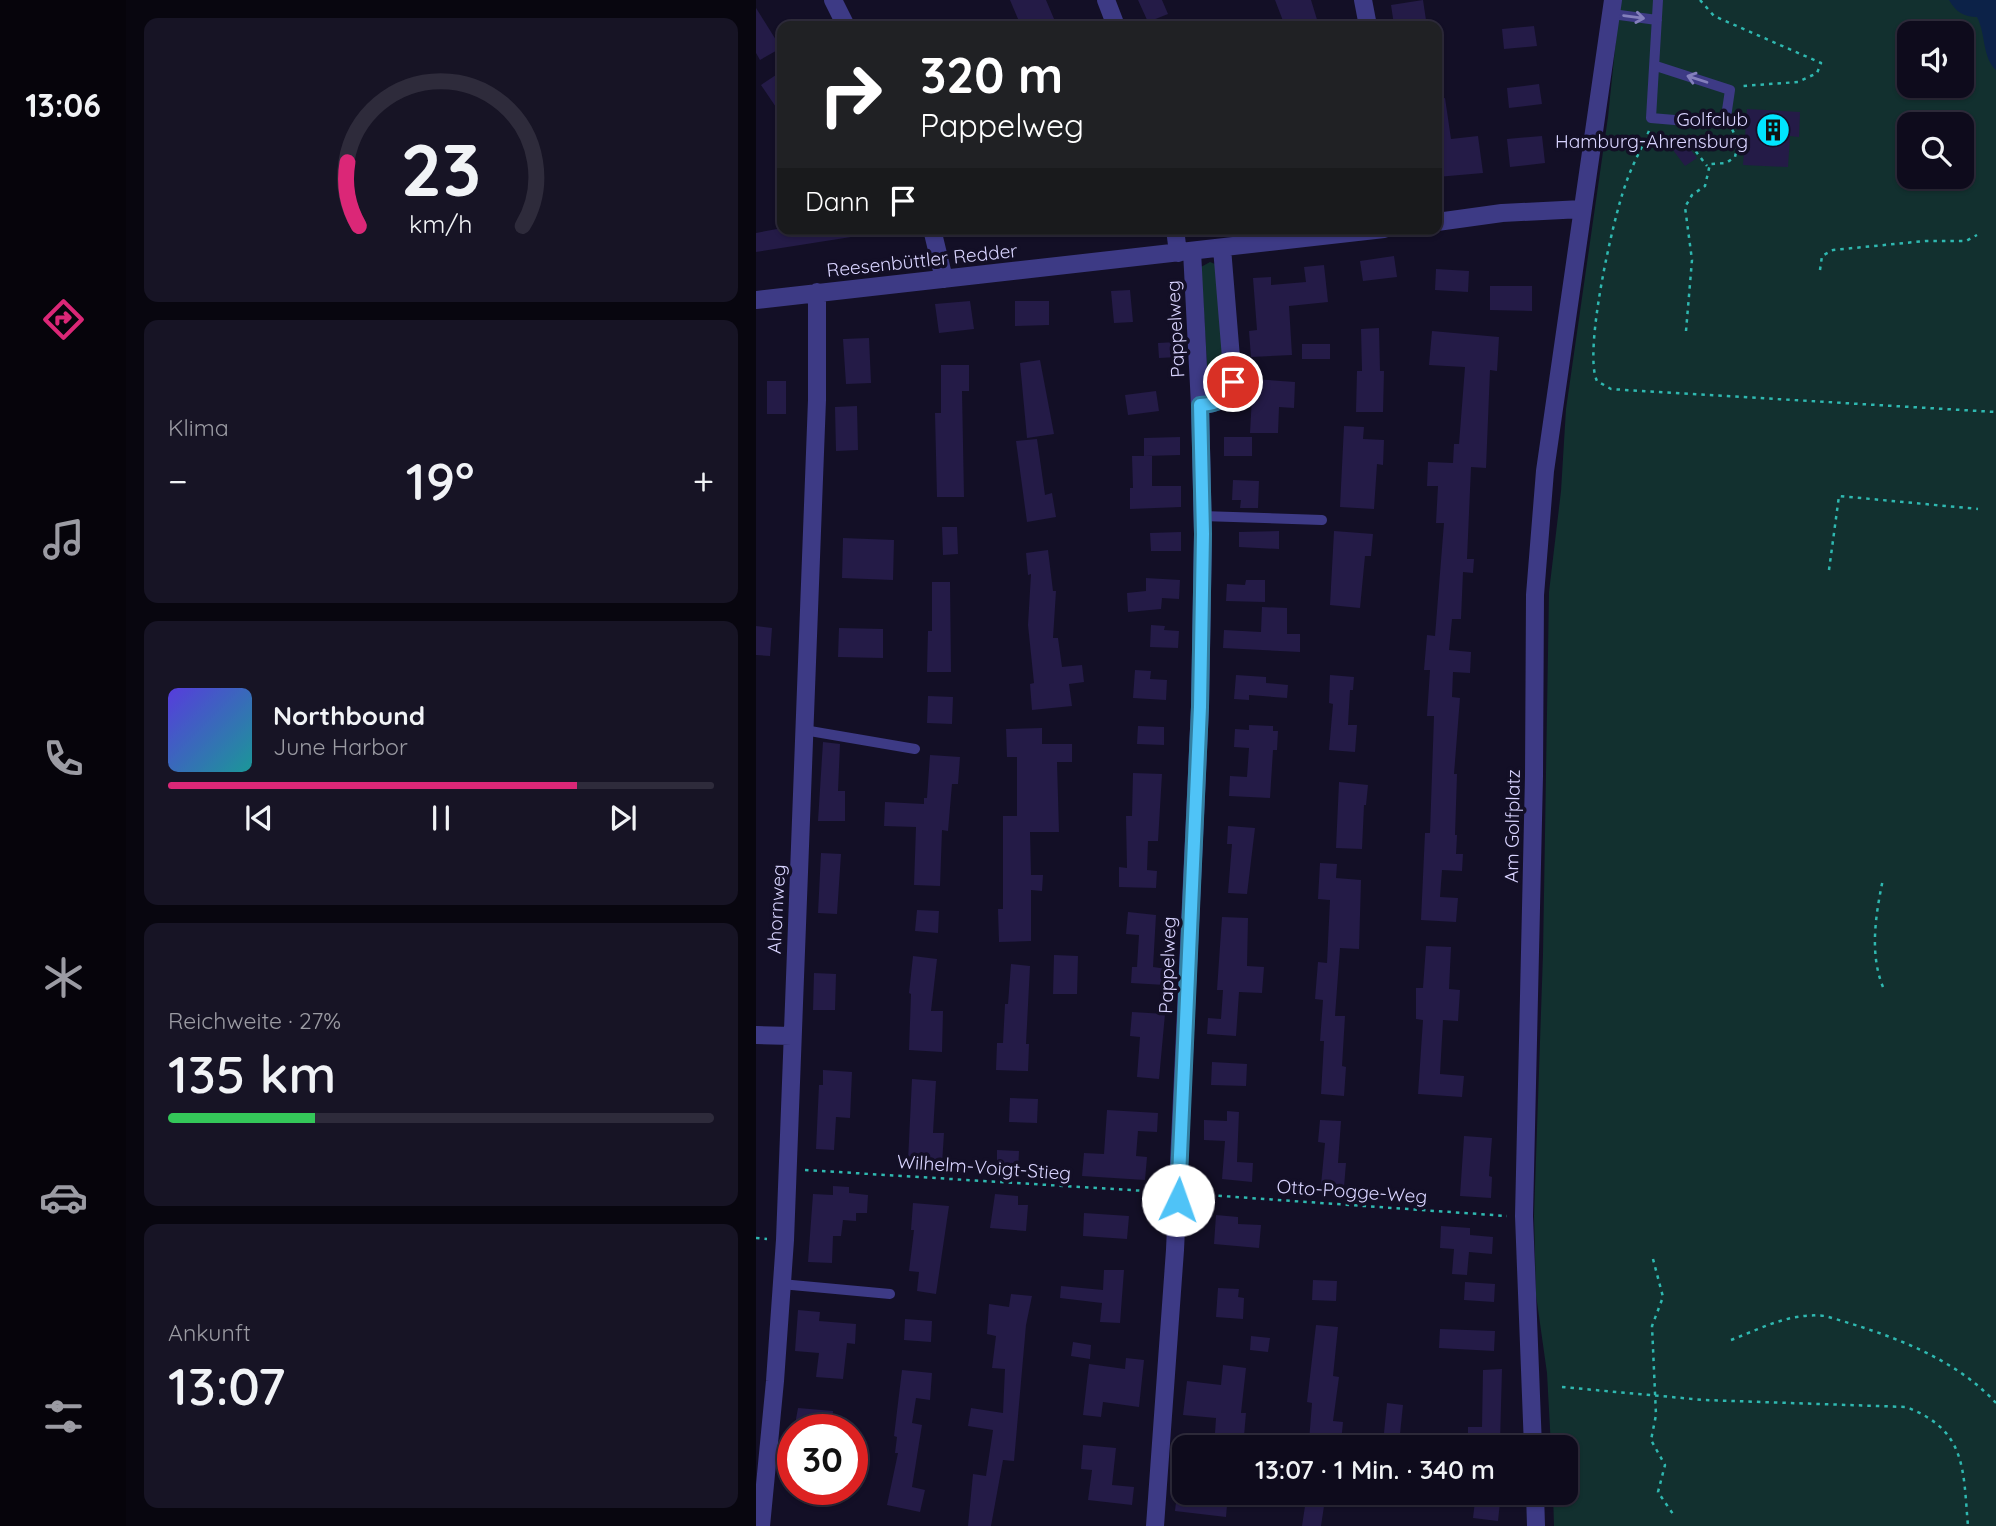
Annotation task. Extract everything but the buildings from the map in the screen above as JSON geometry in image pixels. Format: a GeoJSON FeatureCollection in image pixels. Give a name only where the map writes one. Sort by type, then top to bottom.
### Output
{"type":"FeatureCollection","features":[{"type":"Feature","properties":{"kind":"street"},"geometry":{"type":"LineString","coordinates":[[834,0],[844,21]]}},
{"type":"Feature","properties":{"kind":"street"},"geometry":{"type":"LineString","coordinates":[[1106,0],[1114,21]]}},
{"type":"Feature","properties":{"kind":"street"},"geometry":{"type":"LineString","coordinates":[[1363,0],[1367,21]]}},
{"type":"Feature","properties":{"kind":"street","name":"Am Golfplatz"},"geometry":{"type":"LineString","coordinates":[[1533,1435],[1524,1216],[1534,789],[1535,595],[1545,471],[1612,7]]}},
{"type":"Feature","properties":{"kind":"street"},"geometry":{"type":"LineString","coordinates":[[1442,221],[1502,213],[1582,209]]}},
{"type":"Feature","properties":{"kind":"street"},"geometry":{"type":"LineString","coordinates":[[933,235],[944,279]]}},
{"type":"Feature","properties":{"kind":"street","name":"Pappelweg"},"geometry":{"type":"LineString","coordinates":[[1155,1526],[1178,1193],[1198,756],[1202,516],[1200,405],[1185,252],[1178,235]]}},
{"type":"Feature","properties":{"kind":"street","name":"Reesenbüttler Redder"},"geometry":{"type":"LineString","coordinates":[[756,300],[1333,235]]}},
{"type":"Feature","properties":{"kind":"street"},"geometry":{"type":"LineString","coordinates":[[1200,405],[1213,404],[1224,399],[1233,382],[1223,248]]}},
{"type":"Feature","properties":{"kind":"street","name":"Ahornweg"},"geometry":{"type":"LineString","coordinates":[[761,1526],[775,1387],[788,1168],[817,400],[817,292]]}},
{"type":"Feature","properties":{"kind":"street"},"geometry":{"type":"LineString","coordinates":[[756,1035],[792,1036]]}},
{"type":"Feature","properties":{"kind":"street"},"geometry":{"type":"LineString","coordinates":[[1535,1505],[1536,1526]]}},
{"type":"Feature","properties":{"kind":"lane"},"geometry":{"type":"LineString","coordinates":[[1656,66],[1730,90],[1726,117],[1710,122],[1651,118],[1656,66],[1657,0]]}},
{"type":"Feature","properties":{"kind":"lane"},"geometry":{"type":"LineString","coordinates":[[1612,7],[1657,20]]}},
{"type":"Feature","properties":{"kind":"lane"},"geometry":{"type":"LineString","coordinates":[[1202,516],[1322,520]]}},
{"type":"Feature","properties":{"kind":"lane"},"geometry":{"type":"LineString","coordinates":[[804,730],[915,750]]}},
{"type":"Feature","properties":{"kind":"lane"},"geometry":{"type":"LineString","coordinates":[[781,1284],[890,1294]]}},
{"type":"Feature","properties":{"kind":"path"},"geometry":{"type":"LineString","coordinates":[[1700,0],[1714,16],[1821,63],[1817,73],[1798,82],[1743,86],[1730,90]]}},
{"type":"Feature","properties":{"kind":"path"},"geometry":{"type":"LineString","coordinates":[[1686,331],[1692,260],[1685,207],[1692,195],[1705,186],[1707,168],[1713,163],[1735,158],[1737,138],[1726,117]]}},
{"type":"Feature","properties":{"kind":"path"},"geometry":{"type":"LineString","coordinates":[[1651,118],[1648,133],[1625,184],[1611,231],[1597,312],[1593,366],[1597,381],[1611,389],[1996,411]]}},
{"type":"Feature","properties":{"kind":"path"},"geometry":{"type":"LineString","coordinates":[[1695,121],[1693,149],[1707,168]]}},
{"type":"Feature","properties":{"kind":"path"},"geometry":{"type":"LineString","coordinates":[[1738,147],[1744,148]]}},
{"type":"Feature","properties":{"kind":"path"},"geometry":{"type":"LineString","coordinates":[[1701,174],[1706,173]]}},
{"type":"Feature","properties":{"kind":"path"},"geometry":{"type":"LineString","coordinates":[[1820,270],[1822,256],[1833,250],[1925,241],[1966,241],[1977,235]]}},
{"type":"Feature","properties":{"kind":"path"},"geometry":{"type":"LineString","coordinates":[[1829,570],[1839,496],[1978,509]]}},
{"type":"Feature","properties":{"kind":"path"},"geometry":{"type":"LineString","coordinates":[[1883,879],[1874,934],[1878,976],[1883,987]]}},
{"type":"Feature","properties":{"kind":"path","name":"Wilhelm-Voigt-Stieg"},"geometry":{"type":"LineString","coordinates":[[788,1168],[1178,1193]]}},
{"type":"Feature","properties":{"kind":"path","name":"Otto-Pogge-Weg"},"geometry":{"type":"LineString","coordinates":[[1178,1193],[1524,1216]]}},
{"type":"Feature","properties":{"kind":"path"},"geometry":{"type":"LineString","coordinates":[[1653,1259],[1663,1297],[1652,1326],[1656,1415],[1651,1440],[1665,1465],[1658,1492],[1675,1517]]}},
{"type":"Feature","properties":{"kind":"path"},"geometry":{"type":"LineString","coordinates":[[1731,1340],[1788,1317],[1808,1314],[1825,1316],[1928,1354],[1963,1373],[1996,1403]]}},
{"type":"Feature","properties":{"kind":"path"},"geometry":{"type":"LineString","coordinates":[[1562,1387],[1704,1400],[1906,1407],[1927,1415],[1951,1438],[1966,1477],[1968,1526]]}},
{"type":"Feature","properties":{"kind":"green space","name":"Golfclub Hamburg-Ahrensburg"},"geometry":{"type":"Polygon","coordinates":[[[1620,0],[1996,0],[1996,1526],[1554,1526],[1553,1505],[1578,1505],[1578,1435],[1550,1435],[1547,1373],[1536,1295],[1534,1216],[1543,954],[1549,592],[1561,491],[1566,409],[1608,117],[1620,0]]]}},
{"type":"Feature","properties":{"kind":"green space"},"geometry":{"type":"Polygon","coordinates":[[[1210,262],[1215,264],[1226,389],[1209,396],[1201,267],[1210,262]]]}},
{"type":"Feature","properties":{"kind":"water"},"geometry":{"type":"Polygon","coordinates":[[[1949,0],[1996,0],[1996,70],[1988,59],[1977,17],[1961,13],[1949,0]]]}},
{"type":"Feature","properties":{"kind":"place","name":"Golfclub Hamburg-Ahrensburg"},"geometry":{"type":"Point","coordinates":[1773,130]}},
{"type":"Feature","properties":{"kind":"route"},"geometry":{"type":"LineString","coordinates":[[1178,1200],[1200,707],[1203,534],[1200,405],[1213,404],[1224,399],[1233,382]]}}]}
